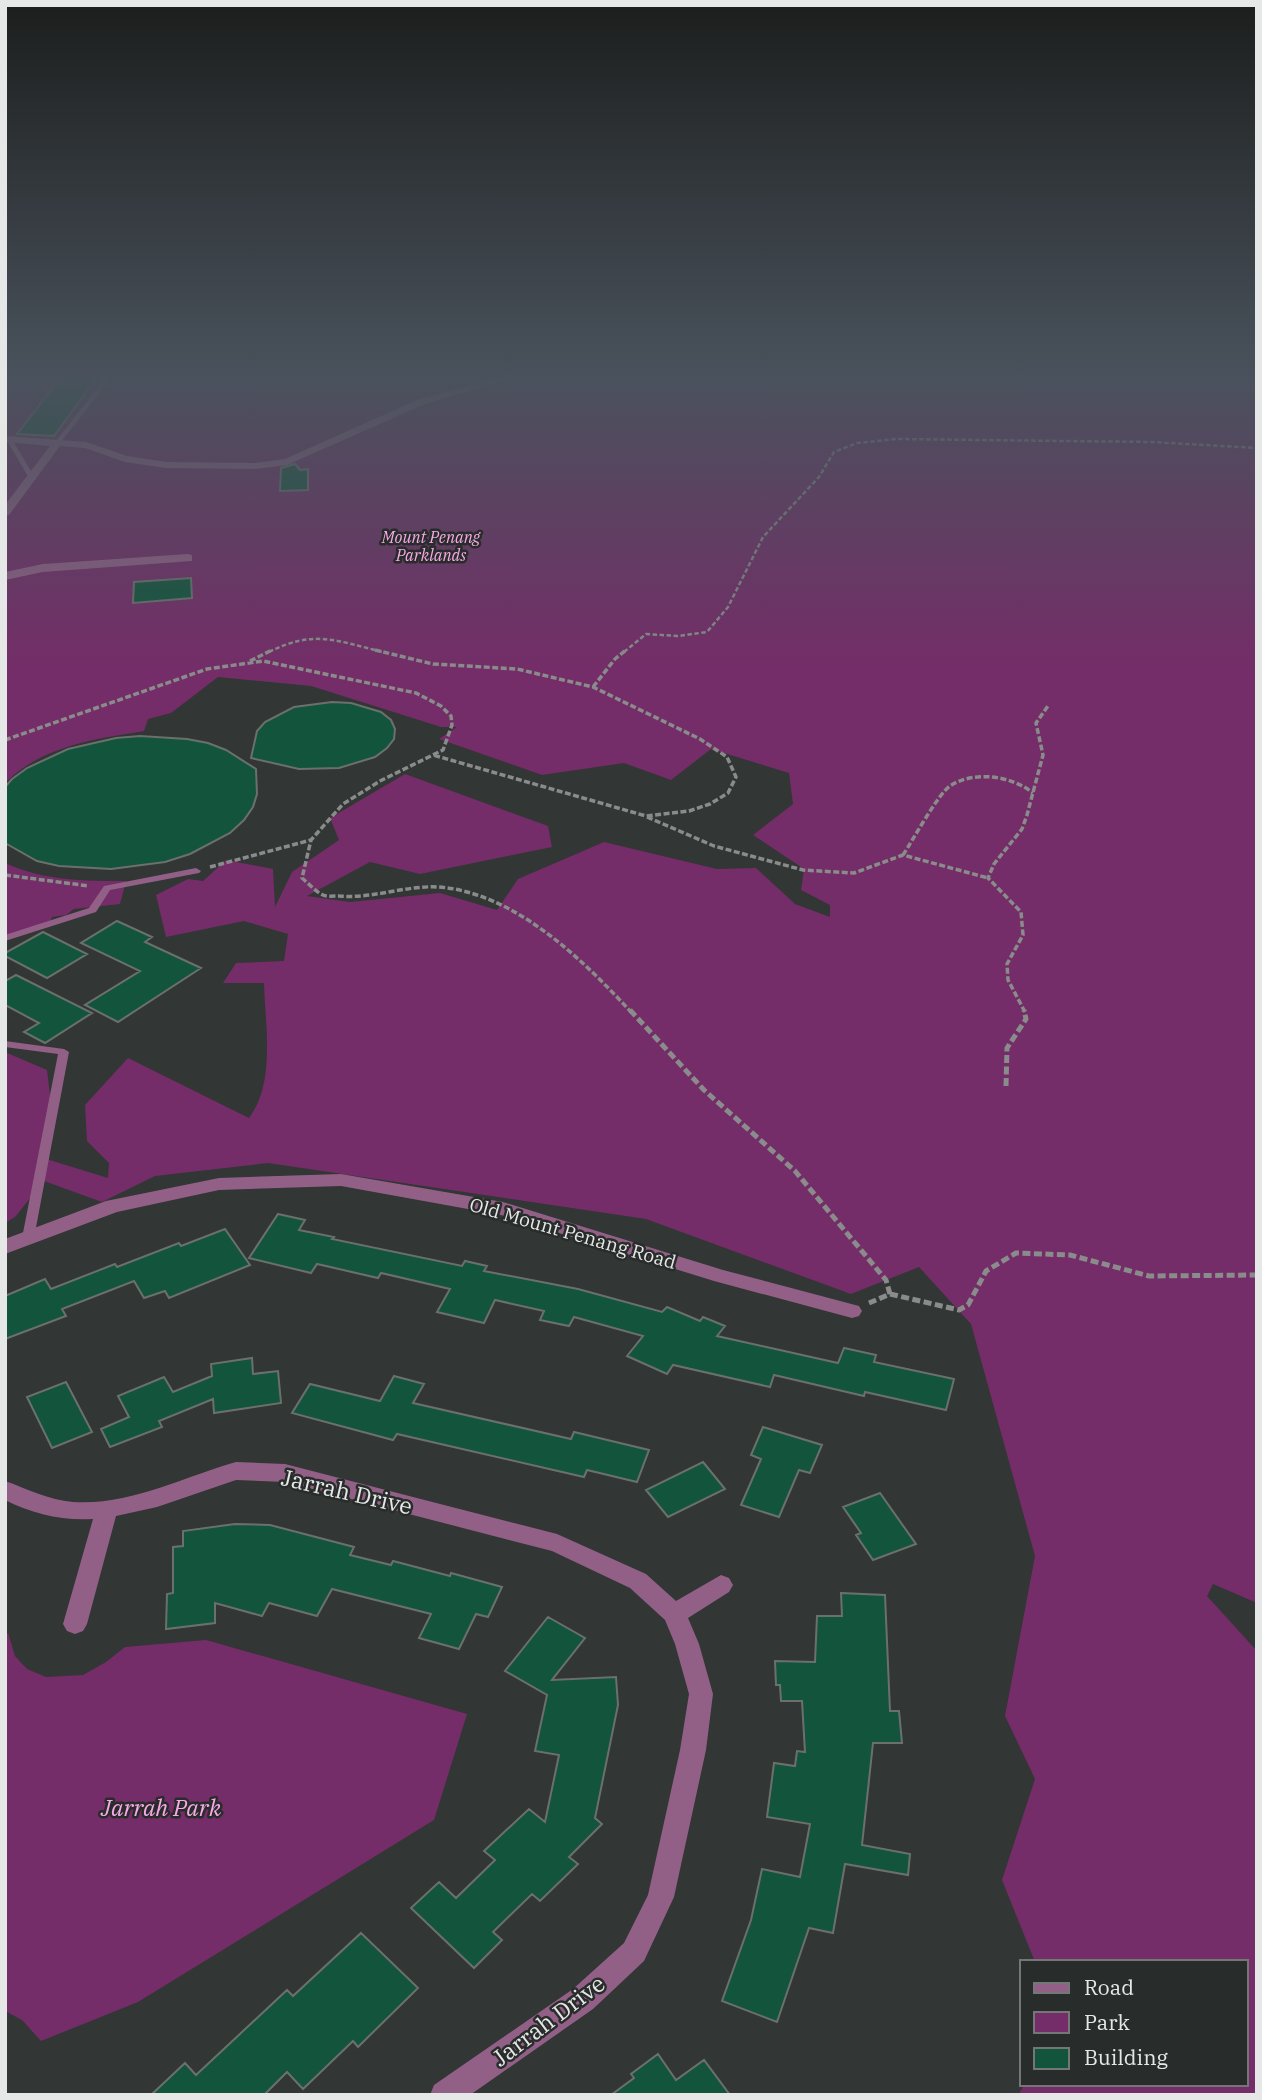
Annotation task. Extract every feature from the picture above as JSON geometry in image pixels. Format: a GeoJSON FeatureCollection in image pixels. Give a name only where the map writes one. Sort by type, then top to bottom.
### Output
{"type":"FeatureCollection","features":[{"type":"Feature","properties":{"kind":"street"},"geometry":{"type":"LineString","coordinates":[[5,513],[35,474]]}},
{"type":"Feature","properties":{"kind":"street"},"geometry":{"type":"LineString","coordinates":[[5,576],[43,568],[188,558]]}},
{"type":"Feature","properties":{"kind":"street","name":"Old Mount Penang Road"},"geometry":{"type":"LineString","coordinates":[[5,1247],[113,1206],[219,1184],[341,1180],[503,1209],[721,1276],[852,1311]]}},
{"type":"Feature","properties":{"kind":"street","name":"Jarrah Drive"},"geometry":{"type":"LineString","coordinates":[[5,1490],[32,1503],[73,1511],[107,1509],[156,1498],[236,1471],[285,1473],[557,1543],[638,1581],[674,1614],[687,1644],[702,1694],[694,1750],[661,1897],[634,1952],[583,1999],[444,2095]]}},
{"type":"Feature","properties":{"kind":"street"},"geometry":{"type":"LineString","coordinates":[[75,1624],[107,1509]]}},
{"type":"Feature","properties":{"kind":"street"},"geometry":{"type":"LineString","coordinates":[[674,1614],[721,1585]]}},
{"type":"Feature","properties":{"kind":"lane"},"geometry":{"type":"LineString","coordinates":[[29,474],[32,478]]}},
{"type":"Feature","properties":{"kind":"lane"},"geometry":{"type":"LineString","coordinates":[[5,938],[93,911],[107,888],[195,871]]}},
{"type":"Feature","properties":{"kind":"lane"},"geometry":{"type":"LineString","coordinates":[[5,1044],[64,1052],[28,1238]]}},
{"type":"Feature","properties":{"kind":"path"},"geometry":{"type":"LineString","coordinates":[[593,687],[615,659],[646,634],[678,636],[706,632],[728,607],[763,537],[821,474]]}},
{"type":"Feature","properties":{"kind":"path"},"geometry":{"type":"LineString","coordinates":[[245,663],[290,640],[322,637],[433,664],[517,669],[593,687],[700,739],[727,757],[736,777],[729,792],[704,806],[674,814],[646,816],[432,755]]}},
{"type":"Feature","properties":{"kind":"path"},"geometry":{"type":"LineString","coordinates":[[5,740],[207,668],[263,661],[416,693],[441,706],[451,716],[452,725],[443,750],[380,780],[343,804],[310,840],[302,877],[323,895],[358,898],[436,887],[457,890],[502,905],[533,922],[612,991],[704,1090],[795,1171],[886,1280],[890,1294]]}},
{"type":"Feature","properties":{"kind":"path"},"geometry":{"type":"LineString","coordinates":[[988,878],[991,865],[1021,830],[1029,814],[1044,752],[1036,723],[1048,706]]}},
{"type":"Feature","properties":{"kind":"path"},"geometry":{"type":"LineString","coordinates":[[646,816],[659,826],[702,842],[794,868],[848,874],[876,868],[903,855],[948,787],[971,777],[999,778],[1023,785],[1033,793]]}},
{"type":"Feature","properties":{"kind":"path"},"geometry":{"type":"LineString","coordinates":[[195,871],[310,840]]}},
{"type":"Feature","properties":{"kind":"path"},"geometry":{"type":"LineString","coordinates":[[903,855],[988,878],[1021,912],[1023,934],[1007,964],[1008,980],[1024,1008],[1026,1019],[1007,1048],[1006,1086]]}},
{"type":"Feature","properties":{"kind":"path"},"geometry":{"type":"LineString","coordinates":[[5,875],[107,888]]}},
{"type":"Feature","properties":{"kind":"path"},"geometry":{"type":"LineString","coordinates":[[852,1311],[890,1294],[959,1310],[968,1306],[986,1271],[1016,1253],[1070,1255],[1149,1276],[1257,1275]]}},
{"type":"Feature","properties":{"kind":"green space","name":"Mount Penang Parklands"},"geometry":{"type":"Polygon","coordinates":[[[5,474],[1257,474],[1257,1603],[1213,1584],[1207,1596],[1257,1651],[1257,2095],[1018,2095],[1024,2086],[1248,2086],[1248,1960],[1034,1960],[1002,1880],[1035,1779],[1005,1716],[1035,1556],[971,1324],[919,1267],[851,1294],[646,1219],[268,1163],[155,1176],[102,1202],[44,1181],[15,1217],[5,1223],[5,1052],[47,1070],[53,1120],[40,1157],[108,1178],[109,1163],[87,1141],[85,1105],[128,1058],[249,1118],[257,1104],[266,1071],[264,983],[223,983],[236,963],[284,961],[288,934],[244,921],[166,937],[156,895],[188,879],[203,881],[226,860],[273,869],[275,907],[292,872],[339,840],[330,818],[405,774],[548,826],[552,847],[420,874],[370,862],[307,896],[350,902],[440,893],[497,910],[518,879],[604,842],[717,869],[756,868],[795,904],[830,917],[830,905],[801,890],[804,869],[753,835],[793,804],[789,773],[711,749],[671,780],[624,763],[542,775],[439,739],[457,727],[441,727],[311,686],[218,677],[171,713],[148,719],[144,731],[88,741],[52,752],[35,760],[5,783],[5,474]]]}},
{"type":"Feature","properties":{"kind":"green space"},"geometry":{"type":"Polygon","coordinates":[[[5,863],[50,877],[126,881],[120,904],[74,909],[66,915],[52,917],[50,923],[18,935],[5,934],[5,863]]]}},
{"type":"Feature","properties":{"kind":"green space","name":"Jarrah Park"},"geometry":{"type":"Polygon","coordinates":[[[8,1633],[15,1656],[27,1669],[46,1677],[83,1675],[125,1647],[206,1640],[467,1714],[434,1820],[138,2002],[41,2041],[22,2020],[5,2011],[5,1635],[8,1633]]]}},
{"type":"Feature","properties":{"kind":"building"},"geometry":{"type":"Polygon","coordinates":[[[281,474],[308,474],[308,490],[280,491],[281,474]]]}},
{"type":"Feature","properties":{"kind":"building"},"geometry":{"type":"Polygon","coordinates":[[[191,578],[192,598],[133,603],[134,582],[191,578]]]}},
{"type":"Feature","properties":{"kind":"building"},"geometry":{"type":"Polygon","coordinates":[[[332,702],[351,703],[381,712],[391,720],[395,729],[394,739],[375,757],[339,768],[299,769],[251,758],[257,731],[265,722],[294,707],[332,702]]]}},
{"type":"Feature","properties":{"kind":"building"},"geometry":{"type":"Polygon","coordinates":[[[140,736],[208,743],[226,750],[256,769],[257,794],[253,807],[244,820],[230,833],[190,854],[165,862],[111,869],[59,866],[37,861],[5,843],[5,787],[12,779],[27,768],[68,749],[116,738],[140,736]]]}},
{"type":"Feature","properties":{"kind":"building"},"geometry":{"type":"Polygon","coordinates":[[[117,921],[152,937],[145,942],[201,968],[118,1022],[85,1005],[140,971],[81,943],[117,921]]]}},
{"type":"Feature","properties":{"kind":"building"},"geometry":{"type":"Polygon","coordinates":[[[43,932],[87,954],[47,978],[5,956],[5,953],[43,932]]]}},
{"type":"Feature","properties":{"kind":"building"},"geometry":{"type":"Polygon","coordinates":[[[16,975],[92,1013],[45,1043],[24,1032],[39,1023],[5,1005],[5,981],[16,975]]]}},
{"type":"Feature","properties":{"kind":"building"},"geometry":{"type":"Polygon","coordinates":[[[278,1214],[305,1220],[299,1230],[334,1237],[332,1239],[462,1266],[465,1261],[487,1266],[484,1271],[578,1289],[662,1312],[667,1307],[700,1321],[703,1317],[725,1326],[717,1336],[838,1363],[844,1348],[876,1355],[874,1362],[954,1379],[946,1410],[865,1392],[864,1396],[774,1375],[770,1387],[673,1365],[667,1374],[627,1356],[643,1336],[574,1317],[569,1326],[540,1320],[544,1311],[495,1300],[484,1323],[437,1312],[450,1289],[381,1273],[378,1278],[317,1264],[311,1273],[249,1258],[278,1214]]]}},
{"type":"Feature","properties":{"kind":"building"},"geometry":{"type":"Polygon","coordinates":[[[225,1229],[250,1265],[169,1298],[165,1291],[144,1298],[134,1281],[62,1309],[66,1316],[5,1339],[5,1296],[45,1279],[51,1289],[115,1264],[117,1267],[225,1229]]]}},
{"type":"Feature","properties":{"kind":"building"},"geometry":{"type":"Polygon","coordinates":[[[252,1358],[253,1374],[278,1371],[281,1403],[214,1413],[213,1399],[159,1421],[162,1427],[110,1447],[101,1429],[129,1417],[118,1396],[164,1377],[173,1392],[212,1376],[211,1364],[252,1358]]]}},
{"type":"Feature","properties":{"kind":"building"},"geometry":{"type":"Polygon","coordinates":[[[394,1376],[424,1384],[413,1403],[571,1439],[574,1432],[649,1450],[637,1482],[587,1470],[584,1477],[397,1434],[393,1440],[292,1413],[310,1384],[380,1401],[394,1376]]]}},
{"type":"Feature","properties":{"kind":"building"},"geometry":{"type":"Polygon","coordinates":[[[66,1382],[92,1432],[52,1448],[27,1397],[66,1382]]]}},
{"type":"Feature","properties":{"kind":"building"},"geometry":{"type":"Polygon","coordinates":[[[763,1427],[822,1445],[810,1473],[799,1470],[779,1517],[741,1505],[761,1459],[751,1455],[763,1427]]]}},
{"type":"Feature","properties":{"kind":"building"},"geometry":{"type":"Polygon","coordinates":[[[703,1462],[725,1489],[668,1517],[646,1490],[703,1462]]]}},
{"type":"Feature","properties":{"kind":"building"},"geometry":{"type":"Polygon","coordinates":[[[880,1493],[916,1544],[873,1560],[856,1535],[861,1533],[843,1507],[880,1493]]]}},
{"type":"Feature","properties":{"kind":"building"},"geometry":{"type":"Polygon","coordinates":[[[235,1524],[270,1525],[354,1547],[350,1555],[391,1565],[393,1561],[450,1576],[451,1573],[502,1587],[488,1617],[476,1614],[459,1649],[419,1638],[431,1614],[332,1589],[317,1616],[269,1603],[262,1616],[215,1603],[215,1623],[166,1629],[167,1594],[173,1593],[173,1547],[183,1546],[183,1531],[235,1524]]]}},
{"type":"Feature","properties":{"kind":"building"},"geometry":{"type":"Polygon","coordinates":[[[841,1593],[885,1595],[890,1711],[899,1711],[902,1743],[873,1743],[862,1845],[910,1854],[908,1875],[845,1864],[833,1933],[809,1928],[777,2022],[722,2001],[751,1920],[762,1869],[800,1877],[810,1824],[767,1817],[774,1763],[795,1766],[797,1751],[805,1752],[802,1701],[781,1701],[780,1685],[776,1685],[775,1661],[815,1662],[817,1616],[842,1616],[841,1593]]]}},
{"type":"Feature","properties":{"kind":"building"},"geometry":{"type":"Polygon","coordinates":[[[548,1617],[585,1638],[552,1680],[616,1677],[618,1705],[595,1818],[602,1824],[569,1857],[578,1864],[540,1901],[532,1894],[493,1932],[502,1940],[474,1968],[411,1908],[439,1882],[456,1898],[495,1860],[484,1851],[529,1809],[545,1822],[559,1755],[535,1751],[547,1695],[505,1671],[548,1617]]]}},
{"type":"Feature","properties":{"kind":"building"},"geometry":{"type":"Polygon","coordinates":[[[361,1933],[418,1988],[358,2047],[353,2041],[303,2089],[287,2072],[264,2095],[151,2095],[185,2063],[196,2075],[287,1990],[293,1996],[361,1933]]]}},
{"type":"Feature","properties":{"kind":"building"},"geometry":{"type":"Polygon","coordinates":[[[658,2054],[676,2080],[704,2060],[730,2095],[611,2095],[634,2078],[631,2074],[658,2054]]]}}]}
